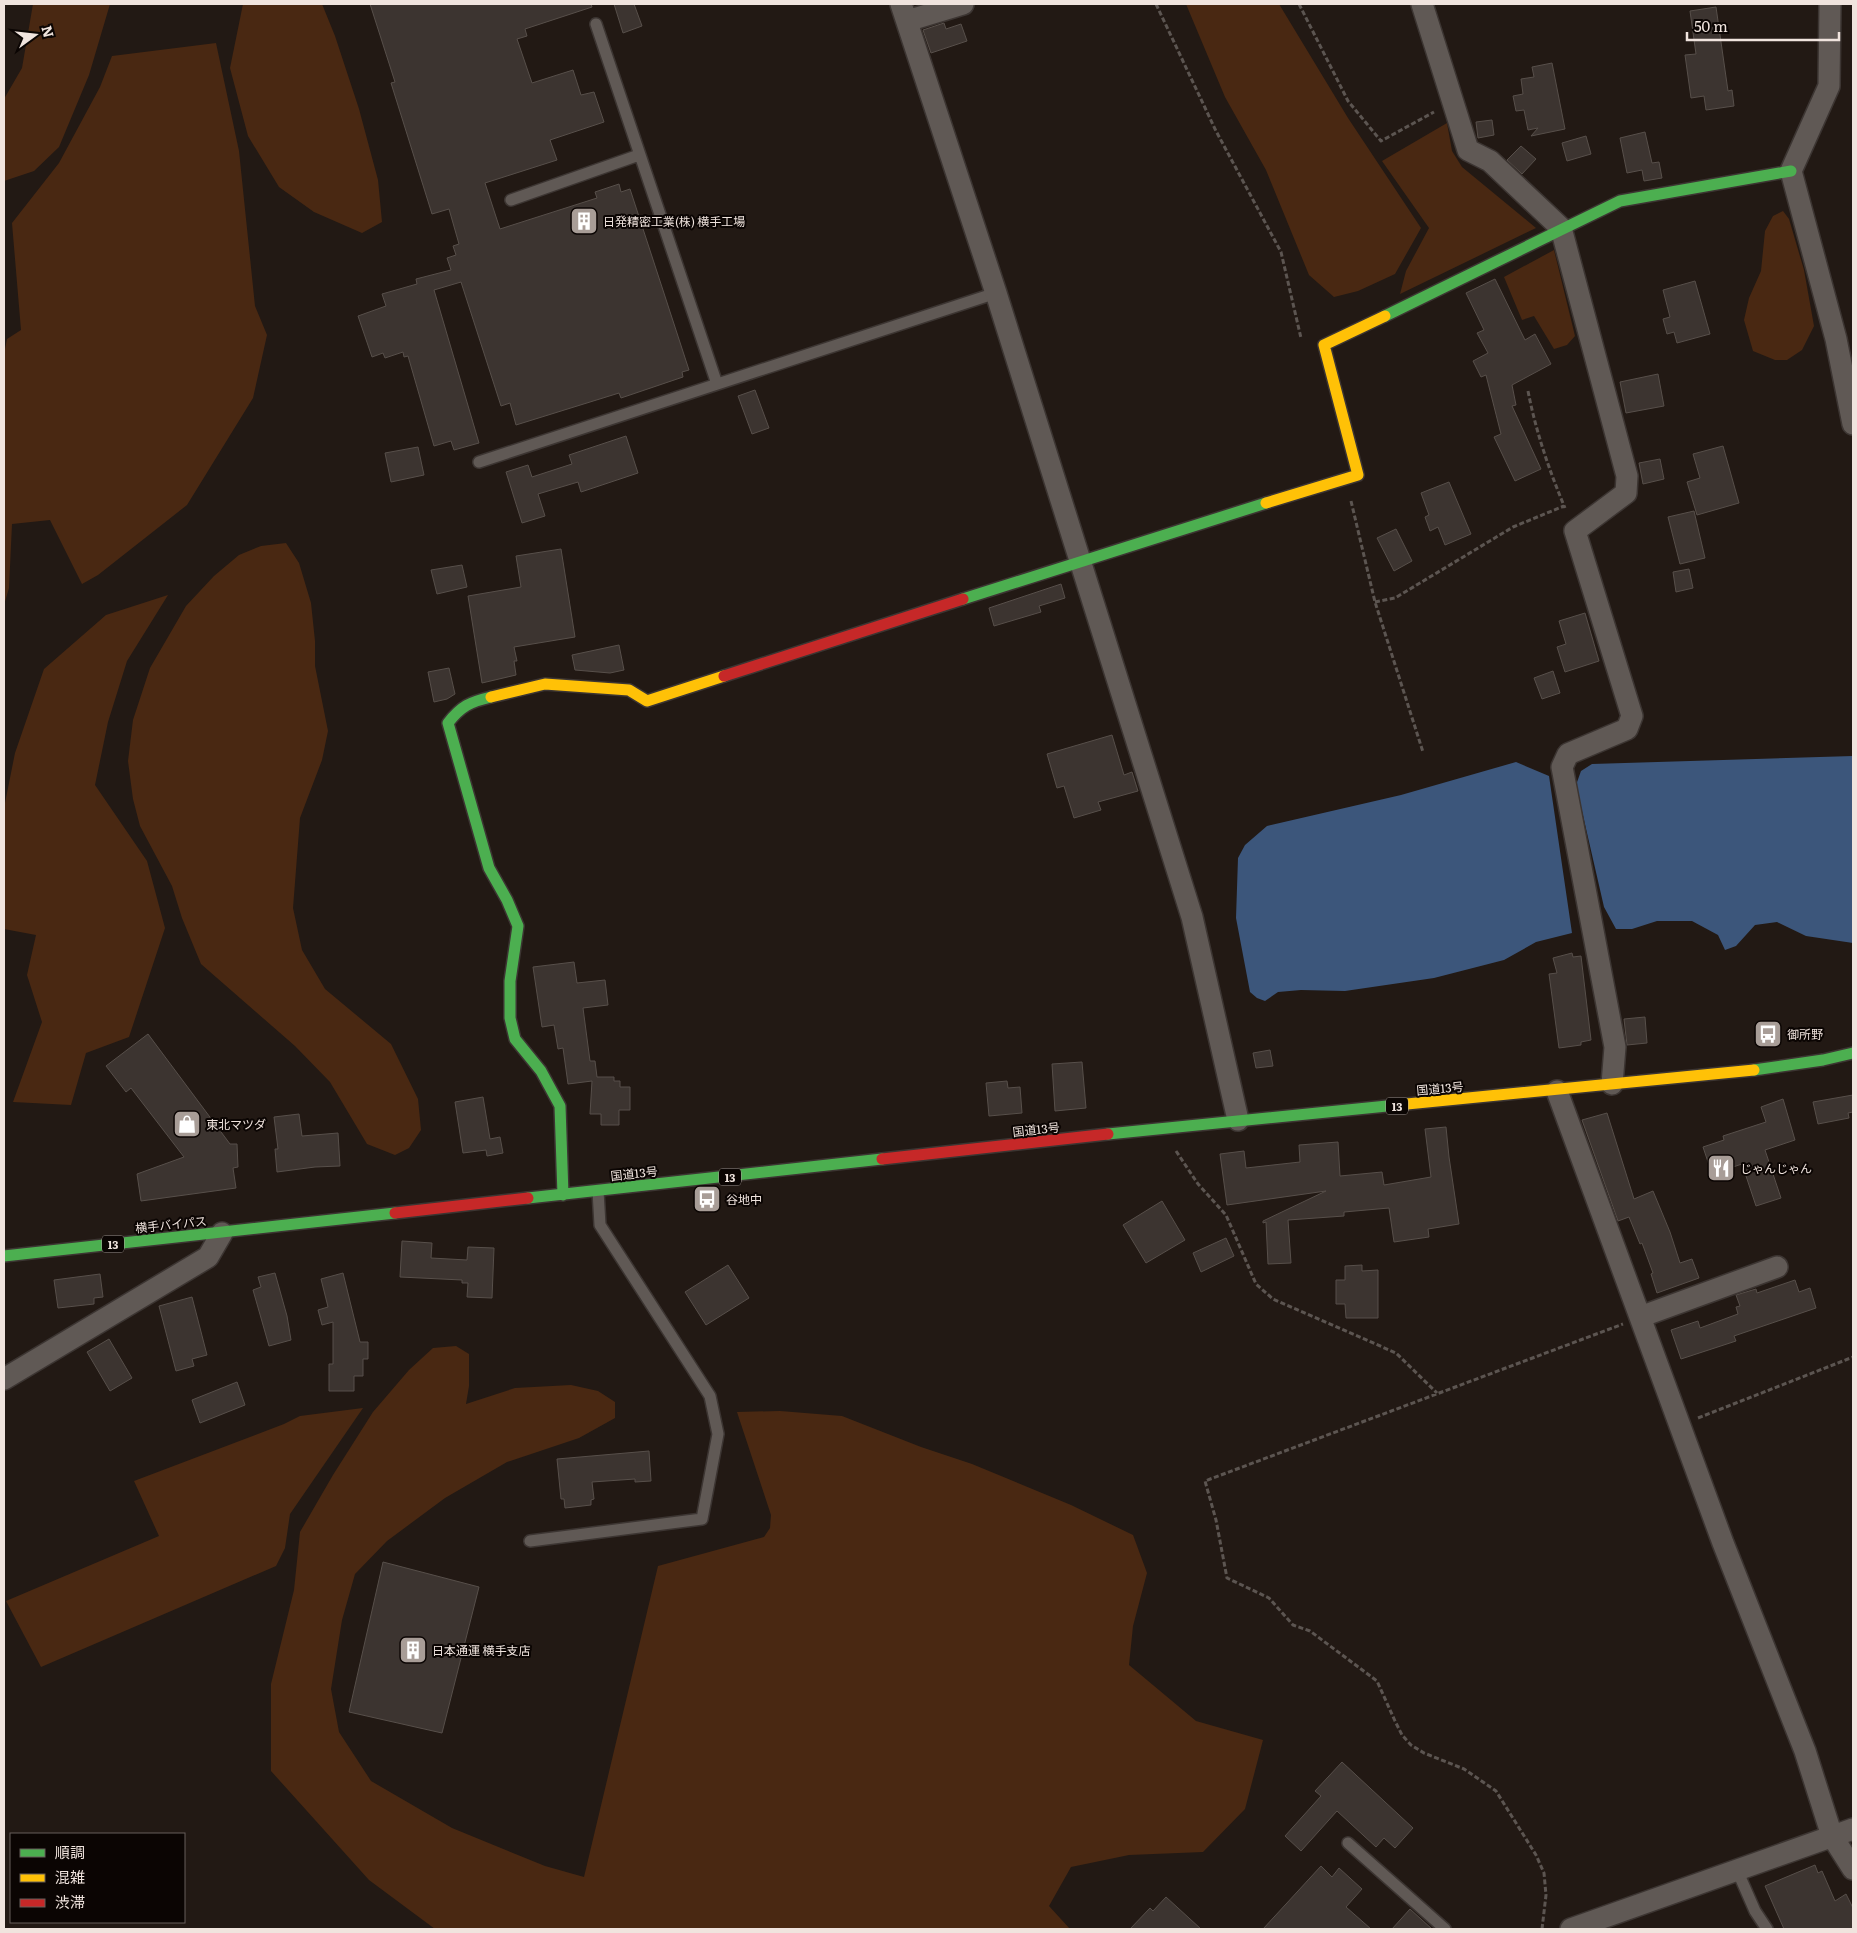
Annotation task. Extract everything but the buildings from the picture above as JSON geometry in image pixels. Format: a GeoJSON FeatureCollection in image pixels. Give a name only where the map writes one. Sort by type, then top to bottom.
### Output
{"type":"FeatureCollection","features":[{"type":"Feature","properties":{"kind":"main road"},"geometry":{"type":"LineString","coordinates":[[563,1195],[560,1106],[542,1071],[515,1039],[510,1018],[510,981],[518,926],[507,900],[489,868],[448,723],[458,710],[474,701],[545,684],[629,690],[647,701],[1080,561],[1358,475],[1324,346],[1561,228],[1620,201],[1790,171]]}},
{"type":"Feature","properties":{"kind":"main road","name":"国道13号"},"geometry":{"type":"LineString","coordinates":[[222,1233],[1238,1120],[1734,1073],[1823,1060],[1853,1053]]}},
{"type":"Feature","properties":{"kind":"main road","name":"横手バイパス"},"geometry":{"type":"LineString","coordinates":[[4,1256],[222,1233]]}},
{"type":"Feature","properties":{"kind":"street"},"geometry":{"type":"LineString","coordinates":[[963,4],[904,12],[996,293],[1192,917],[1238,1120]]}},
{"type":"Feature","properties":{"kind":"street"},"geometry":{"type":"LineString","coordinates":[[1422,4],[1468,150],[1490,161],[1552,222],[1561,228],[1628,476],[1626,493],[1575,531],[1632,716],[1627,729],[1568,754],[1562,767],[1615,1047],[1612,1084]]}},
{"type":"Feature","properties":{"kind":"street"},"geometry":{"type":"LineString","coordinates":[[1830,4],[1830,86],[1790,171],[1836,339],[1853,424]]}},
{"type":"Feature","properties":{"kind":"street"},"geometry":{"type":"LineString","coordinates":[[1557,1091],[1723,1543],[1805,1751],[1832,1836],[1853,1869]]}},
{"type":"Feature","properties":{"kind":"street"},"geometry":{"type":"LineString","coordinates":[[4,1379],[208,1258],[222,1233]]}},
{"type":"Feature","properties":{"kind":"street"},"geometry":{"type":"LineString","coordinates":[[1640,1317],[1777,1267]]}},
{"type":"Feature","properties":{"kind":"street"},"geometry":{"type":"LineString","coordinates":[[1571,1929],[1853,1829]]}},
{"type":"Feature","properties":{"kind":"lane"},"geometry":{"type":"LineString","coordinates":[[596,24],[717,384]]}},
{"type":"Feature","properties":{"kind":"lane"},"geometry":{"type":"LineString","coordinates":[[511,200],[639,155]]}},
{"type":"Feature","properties":{"kind":"lane"},"geometry":{"type":"LineString","coordinates":[[479,462],[996,293]]}},
{"type":"Feature","properties":{"kind":"lane"},"geometry":{"type":"LineString","coordinates":[[530,1541],[702,1519],[718,1434],[710,1396],[600,1225],[598,1191]]}},
{"type":"Feature","properties":{"kind":"lane"},"geometry":{"type":"LineString","coordinates":[[1348,1843],[1445,1929]]}},
{"type":"Feature","properties":{"kind":"lane"},"geometry":{"type":"LineString","coordinates":[[1737,1870],[1755,1911],[1767,1929]]}},
{"type":"Feature","properties":{"kind":"path"},"geometry":{"type":"LineString","coordinates":[[1156,4],[1216,131],[1282,252],[1301,338]]}},
{"type":"Feature","properties":{"kind":"path"},"geometry":{"type":"LineString","coordinates":[[1299,4],[1348,101],[1381,141],[1453,102]]}},
{"type":"Feature","properties":{"kind":"path"},"geometry":{"type":"LineString","coordinates":[[1528,391],[1534,423],[1548,468],[1575,531]]}},
{"type":"Feature","properties":{"kind":"path"},"geometry":{"type":"LineString","coordinates":[[1346,478],[1375,602],[1424,752]]}},
{"type":"Feature","properties":{"kind":"path"},"geometry":{"type":"LineString","coordinates":[[1375,602],[1395,598],[1513,527],[1564,506]]}},
{"type":"Feature","properties":{"kind":"path"},"geometry":{"type":"LineString","coordinates":[[1165,1128],[1170,1142],[1198,1184],[1226,1215],[1256,1284],[1273,1299],[1396,1353],[1438,1393]]}},
{"type":"Feature","properties":{"kind":"path"},"geometry":{"type":"LineString","coordinates":[[1542,1929],[1546,1895],[1544,1873],[1536,1855],[1496,1791],[1464,1769],[1424,1753],[1411,1745],[1402,1735],[1377,1681],[1310,1631],[1292,1624],[1269,1598],[1227,1578],[1216,1520],[1205,1481],[1640,1317]]}},
{"type":"Feature","properties":{"kind":"path"},"geometry":{"type":"LineString","coordinates":[[1680,1426],[1853,1358]]}},
{"type":"Feature","properties":{"kind":"shaded area"},"geometry":{"type":"Polygon","coordinates":[[[33,4],[110,4],[89,75],[59,147],[34,171],[4,181],[4,99],[22,68],[33,4]]]}},
{"type":"Feature","properties":{"kind":"shaded area"},"geometry":{"type":"Polygon","coordinates":[[[243,4],[322,4],[335,36],[359,109],[378,180],[382,222],[362,233],[314,212],[279,187],[248,136],[230,68],[243,4]]]}},
{"type":"Feature","properties":{"kind":"shaded area"},"geometry":{"type":"Polygon","coordinates":[[[1186,4],[1279,4],[1348,118],[1421,228],[1395,274],[1358,291],[1334,297],[1309,275],[1266,170],[1225,97],[1186,4]]]}},
{"type":"Feature","properties":{"kind":"shaded area"},"geometry":{"type":"Polygon","coordinates":[[[216,43],[239,151],[255,306],[267,335],[253,398],[187,505],[98,575],[82,584],[50,520],[12,524],[9,588],[4,605],[4,354],[7,339],[21,330],[12,223],[59,163],[100,87],[112,56],[216,43]]]}},
{"type":"Feature","properties":{"kind":"shaded area"},"geometry":{"type":"Polygon","coordinates":[[[1447,123],[1452,151],[1462,167],[1536,228],[1400,294],[1406,271],[1429,228],[1382,161],[1447,123]]]}},
{"type":"Feature","properties":{"kind":"shaded area"},"geometry":{"type":"Polygon","coordinates":[[[1783,211],[1789,219],[1804,270],[1814,326],[1802,350],[1787,360],[1775,360],[1753,351],[1744,320],[1749,298],[1761,271],[1765,231],[1773,216],[1783,211]]]}},
{"type":"Feature","properties":{"kind":"shaded area"},"geometry":{"type":"Polygon","coordinates":[[[1554,250],[1575,336],[1567,345],[1554,349],[1534,316],[1522,320],[1504,277],[1554,250]]]}},
{"type":"Feature","properties":{"kind":"shaded area"},"geometry":{"type":"Polygon","coordinates":[[[286,543],[299,563],[311,603],[315,641],[315,666],[328,731],[322,760],[300,818],[293,908],[302,950],[325,989],[391,1044],[418,1099],[421,1130],[409,1148],[395,1155],[367,1144],[330,1082],[295,1046],[201,964],[182,918],[172,886],[140,826],[133,799],[128,761],[133,720],[150,668],[186,606],[214,576],[239,555],[261,546],[286,543]]]}},
{"type":"Feature","properties":{"kind":"shaded area"},"geometry":{"type":"Polygon","coordinates":[[[168,595],[127,661],[108,722],[95,785],[147,861],[165,928],[129,1037],[86,1053],[71,1105],[13,1102],[42,1022],[27,975],[36,935],[4,929],[4,808],[15,753],[44,669],[106,615],[168,595]]]}},
{"type":"Feature","properties":{"kind":"shaded area"},"geometry":{"type":"Polygon","coordinates":[[[456,1346],[469,1354],[469,1386],[466,1404],[515,1388],[571,1385],[598,1391],[615,1402],[615,1418],[579,1438],[507,1462],[445,1498],[387,1541],[355,1574],[342,1620],[331,1689],[339,1732],[371,1781],[452,1828],[545,1866],[584,1877],[658,1566],[764,1537],[770,1528],[771,1515],[737,1412],[780,1411],[842,1416],[921,1447],[972,1464],[1071,1505],[1133,1535],[1147,1573],[1133,1626],[1129,1665],[1196,1721],[1263,1740],[1245,1809],[1203,1852],[1129,1855],[1071,1867],[1049,1906],[1070,1929],[435,1929],[369,1880],[271,1771],[271,1684],[294,1590],[300,1532],[373,1412],[409,1370],[433,1348],[456,1346]]]}},
{"type":"Feature","properties":{"kind":"shaded area"},"geometry":{"type":"Polygon","coordinates":[[[363,1408],[290,1514],[285,1548],[276,1566],[41,1667],[6,1601],[159,1536],[134,1481],[284,1424],[300,1416],[363,1408]]]}},
{"type":"Feature","properties":{"kind":"water"},"geometry":{"type":"Polygon","coordinates":[[[1853,756],[1853,943],[1806,936],[1777,922],[1755,925],[1736,946],[1725,950],[1718,935],[1692,921],[1657,921],[1632,929],[1616,929],[1604,907],[1576,785],[1581,771],[1592,764],[1853,756]]]}},
{"type":"Feature","properties":{"kind":"water"},"geometry":{"type":"Polygon","coordinates":[[[1516,762],[1549,776],[1572,933],[1536,942],[1504,960],[1434,978],[1345,991],[1301,990],[1278,992],[1265,1001],[1257,998],[1250,992],[1236,918],[1238,858],[1245,845],[1267,826],[1401,795],[1516,762]]]}},
{"type":"Feature","properties":{"kind":"traffic: fast"},"geometry":{"type":"LineString","coordinates":[[1385,316],[1620,201],[1791,171]]}},
{"type":"Feature","properties":{"kind":"traffic: fast"},"geometry":{"type":"LineString","coordinates":[[963,599],[1266,503]]}},
{"type":"Feature","properties":{"kind":"traffic: fast"},"geometry":{"type":"LineString","coordinates":[[491,697],[466,706],[457,712],[448,723],[489,868],[507,900],[518,926],[510,981],[510,1018],[515,1039],[541,1071],[560,1106],[563,1195]]}},
{"type":"Feature","properties":{"kind":"traffic: fast"},"geometry":{"type":"LineString","coordinates":[[1754,1070],[1823,1060],[1853,1053]]}},
{"type":"Feature","properties":{"kind":"traffic: fast"},"geometry":{"type":"LineString","coordinates":[[1108,1134],[1407,1104]]}},
{"type":"Feature","properties":{"kind":"traffic: fast"},"geometry":{"type":"LineString","coordinates":[[528,1198],[882,1159]]}},
{"type":"Feature","properties":{"kind":"traffic: fast"},"geometry":{"type":"LineString","coordinates":[[4,1256],[395,1213]]}},
{"type":"Feature","properties":{"kind":"traffic: slow"},"geometry":{"type":"LineString","coordinates":[[1266,503],[1358,475],[1324,345],[1385,316]]}},
{"type":"Feature","properties":{"kind":"traffic: slow"},"geometry":{"type":"LineString","coordinates":[[491,697],[545,684],[629,690],[647,701],[724,676]]}},
{"type":"Feature","properties":{"kind":"traffic: slow"},"geometry":{"type":"LineString","coordinates":[[1407,1104],[1754,1070]]}},
{"type":"Feature","properties":{"kind":"traffic: jam"},"geometry":{"type":"LineString","coordinates":[[724,676],[963,599]]}},
{"type":"Feature","properties":{"kind":"traffic: jam"},"geometry":{"type":"LineString","coordinates":[[882,1159],[1108,1134]]}},
{"type":"Feature","properties":{"kind":"traffic: jam"},"geometry":{"type":"LineString","coordinates":[[395,1213],[528,1198]]}},
{"type":"Feature","properties":{"kind":"place","name":"日発精密工業(株) 横手工場"},"geometry":{"type":"Point","coordinates":[584,221]}},
{"type":"Feature","properties":{"kind":"place","name":"御所野"},"geometry":{"type":"Point","coordinates":[1768,1034]}},
{"type":"Feature","properties":{"kind":"place","name":"東北マツダ"},"geometry":{"type":"Point","coordinates":[187,1124]}},
{"type":"Feature","properties":{"kind":"place","name":"じゃんじゃん"},"geometry":{"type":"Point","coordinates":[1721,1168]}},
{"type":"Feature","properties":{"kind":"place","name":"谷地中"},"geometry":{"type":"Point","coordinates":[707,1199]}},
{"type":"Feature","properties":{"kind":"place","name":"日本通運 横手支店"},"geometry":{"type":"Point","coordinates":[413,1650]}}]}
